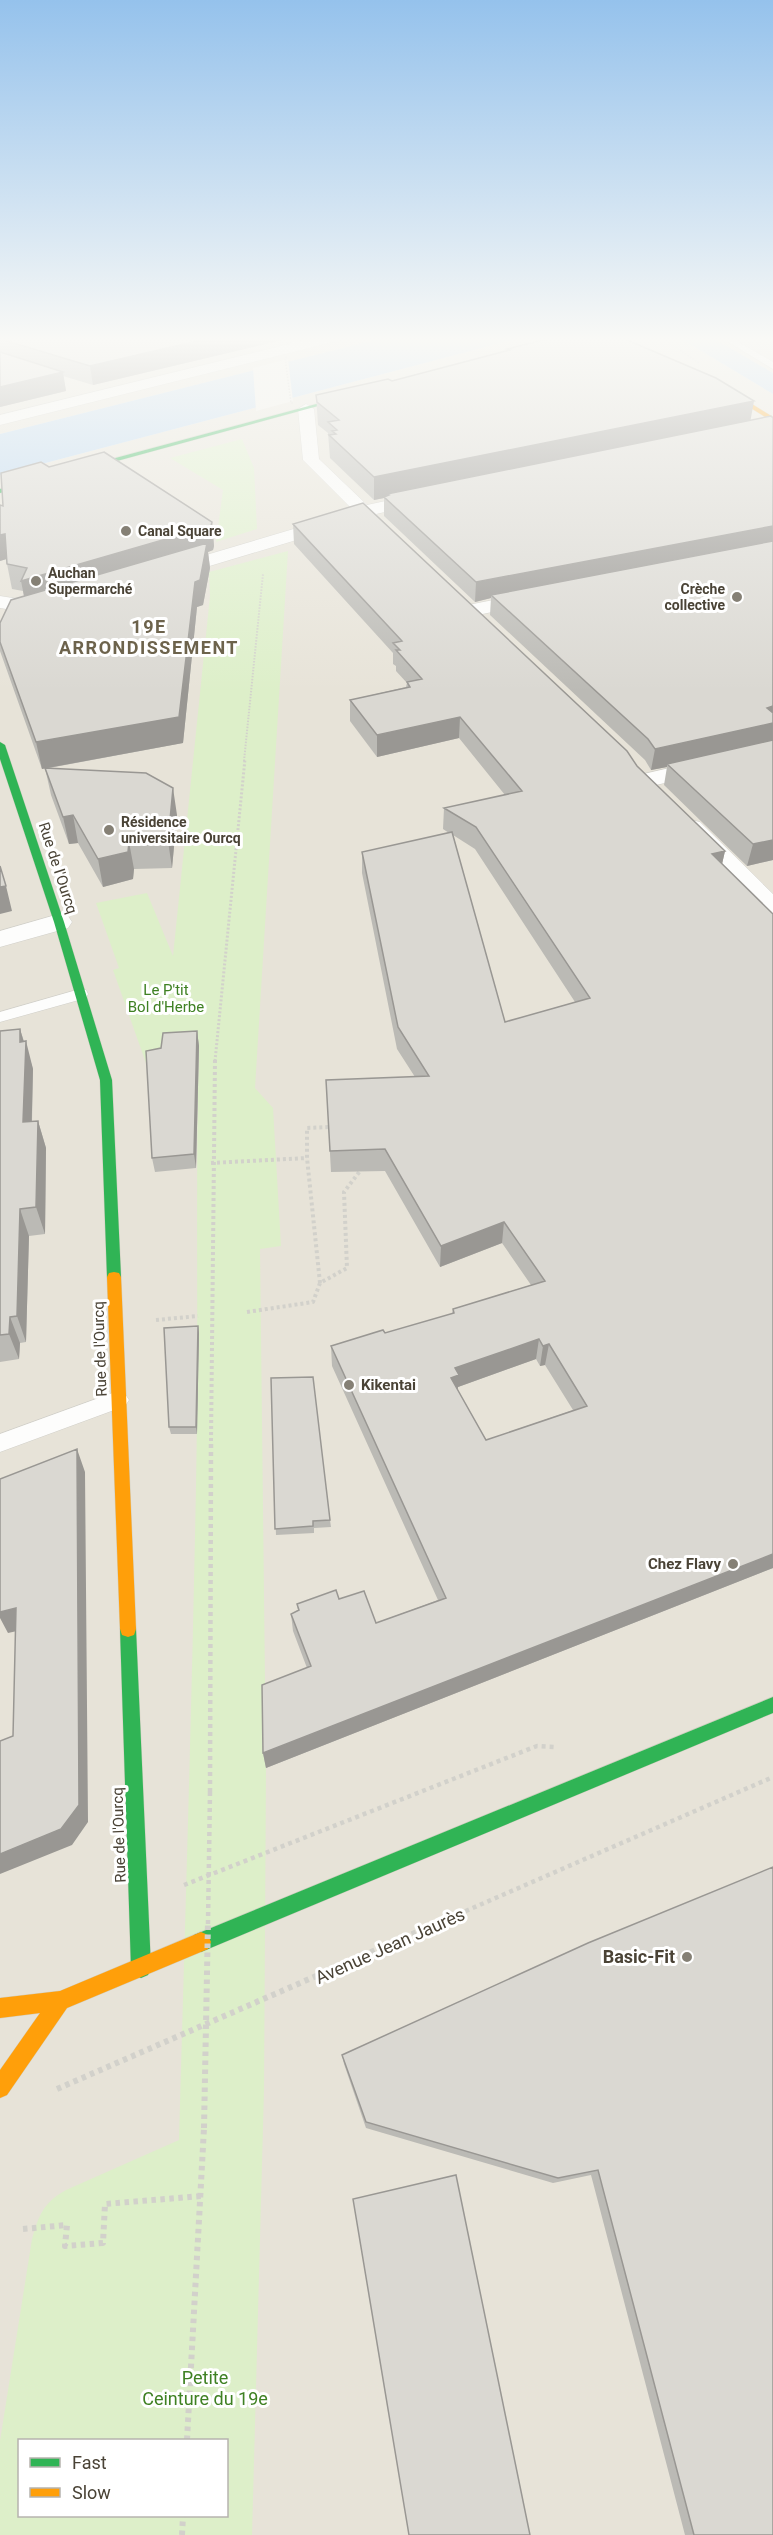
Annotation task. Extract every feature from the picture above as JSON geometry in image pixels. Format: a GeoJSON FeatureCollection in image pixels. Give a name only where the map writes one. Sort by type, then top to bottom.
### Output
{"type":"FeatureCollection","features":[{"type":"Feature","properties":{"kind":"street"},"geometry":{"type":"LineString","coordinates":[[0,491],[126,455]]}},
{"type":"Feature","properties":{"kind":"street"},"geometry":{"type":"LineString","coordinates":[[310,455],[311,460],[395,541]]}},
{"type":"Feature","properties":{"kind":"street"},"geometry":{"type":"LineString","coordinates":[[148,578],[351,519],[376,507],[447,492]]}},
{"type":"Feature","properties":{"kind":"street"},"geometry":{"type":"LineString","coordinates":[[468,611],[554,594]]}},
{"type":"Feature","properties":{"kind":"street"},"geometry":{"type":"LineString","coordinates":[[452,595],[489,630]]}},
{"type":"Feature","properties":{"kind":"street"},"geometry":{"type":"LineString","coordinates":[[0,602],[44,609]]}},
{"type":"Feature","properties":{"kind":"street"},"geometry":{"type":"LineString","coordinates":[[0,622],[67,602]]}},
{"type":"Feature","properties":{"kind":"street","name":"Rue de l'Ourcq"},"geometry":{"type":"LineString","coordinates":[[0,746],[59,922],[106,1080],[141,1968]]}},
{"type":"Feature","properties":{"kind":"street"},"geometry":{"type":"LineString","coordinates":[[659,797],[639,774],[773,751]]}},
{"type":"Feature","properties":{"kind":"street"},"geometry":{"type":"LineString","coordinates":[[676,813],[773,908]]}},
{"type":"Feature","properties":{"kind":"street"},"geometry":{"type":"LineString","coordinates":[[0,939],[59,922]]}},
{"type":"Feature","properties":{"kind":"street"},"geometry":{"type":"LineString","coordinates":[[0,2008],[60,2001],[773,1705]]}},
{"type":"Feature","properties":{"kind":"street"},"geometry":{"type":"LineString","coordinates":[[0,2089],[60,2001]]}},
{"type":"Feature","properties":{"kind":"lane"},"geometry":{"type":"LineString","coordinates":[[0,1017],[80,994]]}},
{"type":"Feature","properties":{"kind":"lane"},"geometry":{"type":"LineString","coordinates":[[0,1443],[118,1400]]}},
{"type":"Feature","properties":{"kind":"lane"},"geometry":{"type":"LineString","coordinates":[[0,2027],[60,2001]]}},
{"type":"Feature","properties":{"kind":"path"},"geometry":{"type":"LineString","coordinates":[[187,2439],[204,2128],[210,1792],[211,1163],[214,1066],[263,572]]}},
{"type":"Feature","properties":{"kind":"path"},"geometry":{"type":"LineString","coordinates":[[247,1312],[313,1302],[320,1283],[306,1128],[329,1127]]}},
{"type":"Feature","properties":{"kind":"path"},"geometry":{"type":"LineString","coordinates":[[211,1163],[307,1158]]}},
{"type":"Feature","properties":{"kind":"path"},"geometry":{"type":"LineString","coordinates":[[320,1283],[347,1268],[344,1192],[360,1171]]}},
{"type":"Feature","properties":{"kind":"path"},"geometry":{"type":"LineString","coordinates":[[156,1320],[198,1316]]}},
{"type":"Feature","properties":{"kind":"path","name":"Avenue Jean Jaurès"},"geometry":{"type":"LineString","coordinates":[[0,2089],[53,2091],[773,1777]]}},
{"type":"Feature","properties":{"kind":"path"},"geometry":{"type":"LineString","coordinates":[[23,2229],[67,2225],[65,2246],[103,2243],[105,2204],[201,2196]]}},
{"type":"Feature","properties":{"kind":"path"},"geometry":{"type":"LineString","coordinates":[[182,2535],[183,2517]]}},
{"type":"Feature","properties":{"kind":"shaded area"},"geometry":{"type":"Polygon","coordinates":[[[75,455],[773,455],[773,2535],[0,2535],[0,475],[75,455]]]}},
{"type":"Feature","properties":{"kind":"green space"},"geometry":{"type":"Polygon","coordinates":[[[180,455],[249,455],[254,468],[257,529],[216,542],[223,490],[170,458],[180,455]]]}},
{"type":"Feature","properties":{"kind":"green space","name":"Petite Ceinture du 19e"},"geometry":{"type":"Polygon","coordinates":[[[288,551],[255,1088],[273,1108],[281,1246],[260,1249],[266,1768],[264,2090],[252,2535],[0,2535],[0,2441],[32,2239],[40,2216],[52,2200],[66,2190],[179,2140],[196,1486],[199,1046],[147,1066],[113,970],[119,968],[96,903],[147,893],[173,956],[210,596],[209,572],[288,551]]]}},
{"type":"Feature","properties":{"kind":"water"},"geometry":{"type":"Polygon","coordinates":[[[0,455],[75,455],[0,475],[0,455]]]}},
{"type":"Feature","properties":{"kind":"building"},"geometry":{"type":"Polygon","coordinates":[[[92,455],[109,455],[212,522],[211,526],[21,581],[27,568],[7,564],[5,534],[0,535],[0,505],[3,506],[1,473],[41,462],[49,467],[92,455]]]}},
{"type":"Feature","properties":{"kind":"building"},"geometry":{"type":"Polygon","coordinates":[[[351,455],[482,455],[374,477],[351,455]]]}},
{"type":"Feature","properties":{"kind":"building"},"geometry":{"type":"Polygon","coordinates":[[[578,455],[773,455],[773,526],[476,582],[384,497],[389,495],[387,494],[578,455]]]}},
{"type":"Feature","properties":{"kind":"building"},"geometry":{"type":"Polygon","coordinates":[[[363,503],[627,751],[637,766],[725,851],[712,854],[773,914],[773,1554],[263,1753],[262,1685],[311,1666],[291,1614],[299,1610],[297,1604],[336,1590],[339,1599],[364,1591],[376,1623],[446,1598],[331,1346],[383,1330],[385,1333],[454,1313],[453,1309],[545,1281],[504,1222],[441,1246],[385,1149],[330,1151],[326,1080],[429,1076],[398,1027],[362,852],[452,832],[505,1022],[590,998],[476,827],[444,808],[522,791],[460,717],[377,735],[350,700],[410,687],[407,682],[422,679],[396,650],[400,650],[393,643],[402,641],[293,524],[363,503]],[[539,1339],[455,1368],[459,1375],[451,1378],[486,1440],[587,1406],[549,1344],[543,1346],[539,1339]]]}},
{"type":"Feature","properties":{"kind":"building"},"geometry":{"type":"Polygon","coordinates":[[[773,541],[773,706],[767,708],[773,713],[773,723],[655,749],[648,739],[491,595],[773,541]]]}},
{"type":"Feature","properties":{"kind":"building"},"geometry":{"type":"Polygon","coordinates":[[[207,543],[200,580],[195,582],[179,717],[36,742],[0,642],[0,623],[11,600],[207,543]]]}},
{"type":"Feature","properties":{"kind":"building"},"geometry":{"type":"Polygon","coordinates":[[[773,740],[773,840],[753,844],[667,764],[773,740]]]}},
{"type":"Feature","properties":{"kind":"building","name":"Résidence universitaire Ourcq"},"geometry":{"type":"Polygon","coordinates":[[[45,768],[146,773],[173,788],[168,841],[129,842],[128,852],[98,859],[73,815],[63,817],[45,768]]]}},
{"type":"Feature","properties":{"kind":"building"},"geometry":{"type":"Polygon","coordinates":[[[0,866],[6,886],[0,887],[0,866]]]}},
{"type":"Feature","properties":{"kind":"building"},"geometry":{"type":"Polygon","coordinates":[[[20,1029],[20,1042],[26,1041],[23,1122],[38,1121],[36,1207],[20,1209],[17,1316],[10,1317],[9,1334],[0,1335],[0,1031],[20,1029]]]}},
{"type":"Feature","properties":{"kind":"building"},"geometry":{"type":"Polygon","coordinates":[[[197,1031],[194,1154],[152,1158],[146,1051],[161,1048],[163,1033],[197,1031]]]}},
{"type":"Feature","properties":{"kind":"building"},"geometry":{"type":"Polygon","coordinates":[[[198,1326],[196,1427],[169,1427],[164,1328],[198,1326]]]}},
{"type":"Feature","properties":{"kind":"building"},"geometry":{"type":"Polygon","coordinates":[[[313,1377],[330,1520],[313,1521],[313,1526],[275,1529],[271,1378],[313,1377]]]}},
{"type":"Feature","properties":{"kind":"building"},"geometry":{"type":"Polygon","coordinates":[[[77,1449],[79,1805],[61,1829],[0,1854],[0,1741],[13,1736],[16,1608],[0,1612],[0,1479],[77,1449]]]}},
{"type":"Feature","properties":{"kind":"building"},"geometry":{"type":"Polygon","coordinates":[[[773,1867],[773,2535],[694,2535],[598,2170],[558,2178],[366,2122],[342,2055],[588,1943],[773,1867]]]}},
{"type":"Feature","properties":{"kind":"building"},"geometry":{"type":"Polygon","coordinates":[[[456,2175],[530,2535],[409,2535],[353,2199],[456,2175]]]}},
{"type":"Feature","properties":{"kind":"traffic: fast"},"geometry":{"type":"LineString","coordinates":[[0,491],[132,455]]}},
{"type":"Feature","properties":{"kind":"traffic: fast"},"geometry":{"type":"LineString","coordinates":[[0,745],[59,922],[106,1080],[114,1277]]}},
{"type":"Feature","properties":{"kind":"traffic: fast"},"geometry":{"type":"LineString","coordinates":[[128,1629],[141,1968]]}},
{"type":"Feature","properties":{"kind":"traffic: fast"},"geometry":{"type":"LineString","coordinates":[[201,1942],[773,1705]]}},
{"type":"Feature","properties":{"kind":"traffic: slow"},"geometry":{"type":"LineString","coordinates":[[114,1277],[128,1629]]}},
{"type":"Feature","properties":{"kind":"traffic: slow"},"geometry":{"type":"LineString","coordinates":[[0,2008],[60,2001],[201,1942]]}},
{"type":"Feature","properties":{"kind":"traffic: slow"},"geometry":{"type":"LineString","coordinates":[[0,2088],[60,2001]]}},
{"type":"Feature","properties":{"kind":"place","name":"Canal Square"},"geometry":{"type":"Point","coordinates":[126,531]}},
{"type":"Feature","properties":{"kind":"place","name":"Auchan Supermarché"},"geometry":{"type":"Point","coordinates":[36,581]}},
{"type":"Feature","properties":{"kind":"place","name":"Crèche collective"},"geometry":{"type":"Point","coordinates":[737,597]}},
{"type":"Feature","properties":{"kind":"place","name":"Résidence universitaire Ourcq"},"geometry":{"type":"Point","coordinates":[109,830]}},
{"type":"Feature","properties":{"kind":"place","name":"Kikentai"},"geometry":{"type":"Point","coordinates":[349,1385]}},
{"type":"Feature","properties":{"kind":"place","name":"Chez Flavy"},"geometry":{"type":"Point","coordinates":[733,1564]}},
{"type":"Feature","properties":{"kind":"place","name":"Basic-Fit"},"geometry":{"type":"Point","coordinates":[687,1957]}},
{"type":"Feature","properties":{"kind":"district","name":"19E ARRONDISSEMENT"},"geometry":{"type":"Point","coordinates":[149,637]}},
{"type":"Feature","properties":{"kind":"park label","name":"Le P'tit Bol d'Herbe"},"geometry":{"type":"Point","coordinates":[166,998]}}]}
